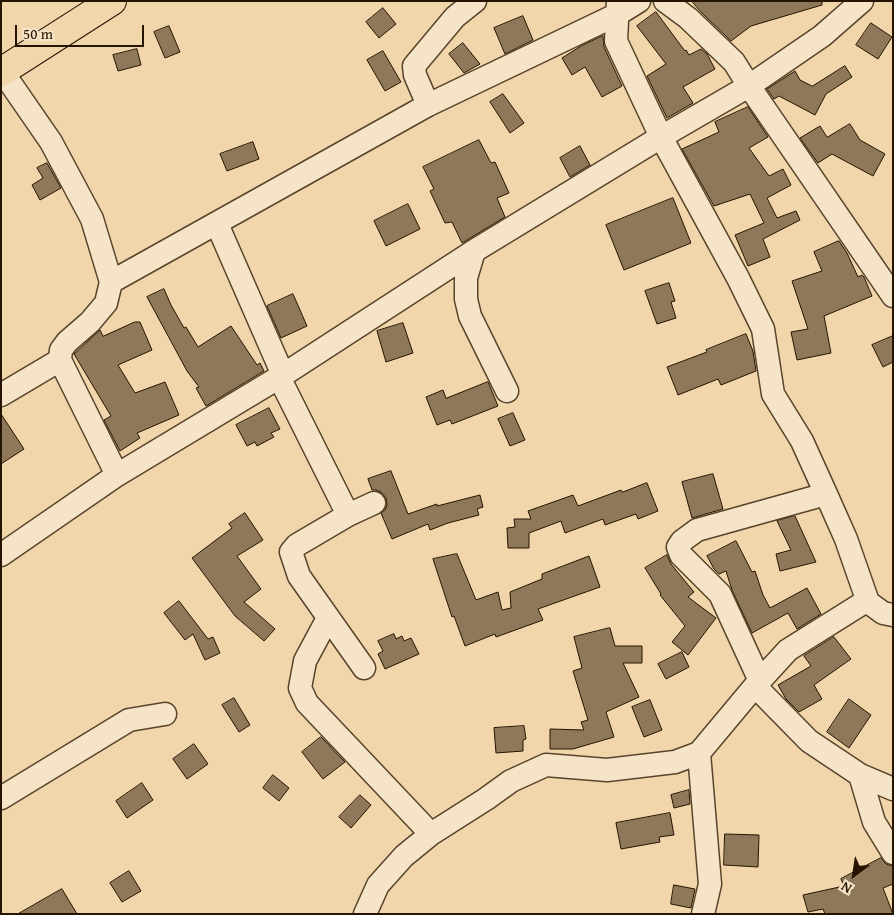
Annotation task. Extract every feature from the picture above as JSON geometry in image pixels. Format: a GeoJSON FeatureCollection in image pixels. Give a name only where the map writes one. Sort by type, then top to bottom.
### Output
{"type":"FeatureCollection","features":[{"type":"Feature","properties":{"kind":"main road"},"geometry":{"type":"LineString","coordinates":[[2,71],[112,1]]}},
{"type":"Feature","properties":{"kind":"street"},"geometry":{"type":"LineString","coordinates":[[428,105],[415,75],[414,66],[455,17],[475,1]]}},
{"type":"Feature","properties":{"kind":"street"},"geometry":{"type":"LineString","coordinates":[[111,282],[428,105],[618,7],[639,1]]}},
{"type":"Feature","properties":{"kind":"street"},"geometry":{"type":"LineString","coordinates":[[665,1],[688,18],[734,62],[893,296]]}},
{"type":"Feature","properties":{"kind":"street"},"geometry":{"type":"LineString","coordinates":[[1,555],[118,475],[281,376],[474,251],[661,137],[749,86],[822,36],[862,1]]}},
{"type":"Feature","properties":{"kind":"street"},"geometry":{"type":"LineString","coordinates":[[618,7],[616,41],[661,137],[738,278],[763,329],[773,394],[802,441],[846,539],[868,602],[883,613],[893,615]]}},
{"type":"Feature","properties":{"kind":"street"},"geometry":{"type":"LineString","coordinates":[[2,71],[51,142],[92,219],[111,282],[106,303],[90,322],[66,342],[61,350],[60,360],[118,475]]}},
{"type":"Feature","properties":{"kind":"street"},"geometry":{"type":"LineString","coordinates":[[217,224],[281,376],[348,515]]}},
{"type":"Feature","properties":{"kind":"street"},"geometry":{"type":"LineString","coordinates":[[474,251],[466,278],[466,299],[470,316],[507,391]]}},
{"type":"Feature","properties":{"kind":"street"},"geometry":{"type":"LineString","coordinates":[[1,395],[60,360]]}},
{"type":"Feature","properties":{"kind":"street"},"geometry":{"type":"LineString","coordinates":[[826,494],[697,530],[682,541],[678,547],[681,555],[720,594],[758,684],[809,741],[860,775],[893,789]]}},
{"type":"Feature","properties":{"kind":"street"},"geometry":{"type":"LineString","coordinates":[[364,668],[299,576],[291,552],[297,545],[348,515],[374,503]]}},
{"type":"Feature","properties":{"kind":"street"},"geometry":{"type":"LineString","coordinates":[[365,914],[378,885],[404,856],[431,834],[511,781],[546,765],[607,770],[675,762],[699,753],[788,650],[863,603],[868,602]]}},
{"type":"Feature","properties":{"kind":"street"},"geometry":{"type":"LineString","coordinates":[[328,618],[305,661],[300,688],[307,703],[431,834]]}},
{"type":"Feature","properties":{"kind":"street"},"geometry":{"type":"LineString","coordinates":[[1,798],[129,720],[165,714]]}},
{"type":"Feature","properties":{"kind":"street"},"geometry":{"type":"LineString","coordinates":[[699,753],[710,884],[703,914]]}},
{"type":"Feature","properties":{"kind":"street"},"geometry":{"type":"LineString","coordinates":[[860,775],[874,822],[893,852]]}},
{"type":"Feature","properties":{"kind":"building"},"geometry":{"type":"Polygon","coordinates":[[[692,1],[822,1],[822,5],[751,26],[731,41],[692,1]]]}},
{"type":"Feature","properties":{"kind":"building"},"geometry":{"type":"Polygon","coordinates":[[[383,8],[396,24],[379,38],[366,22],[383,8]]]}},
{"type":"Feature","properties":{"kind":"building"},"geometry":{"type":"Polygon","coordinates":[[[656,12],[689,55],[701,49],[707,54],[715,69],[683,87],[693,103],[667,118],[647,76],[666,64],[637,26],[656,12]]]}},
{"type":"Feature","properties":{"kind":"building"},"geometry":{"type":"Polygon","coordinates":[[[523,16],[533,40],[505,54],[494,28],[523,16]]]}},
{"type":"Feature","properties":{"kind":"building"},"geometry":{"type":"Polygon","coordinates":[[[871,23],[892,37],[878,59],[856,45],[871,23]]]}},
{"type":"Feature","properties":{"kind":"building"},"geometry":{"type":"Polygon","coordinates":[[[169,26],[180,52],[165,58],[154,32],[169,26]]]}},
{"type":"Feature","properties":{"kind":"building"},"geometry":{"type":"Polygon","coordinates":[[[603,36],[604,47],[622,86],[602,97],[585,67],[572,75],[562,58],[581,46],[603,36]]]}},
{"type":"Feature","properties":{"kind":"building"},"geometry":{"type":"Polygon","coordinates":[[[463,43],[480,64],[464,73],[449,54],[463,43]]]}},
{"type":"Feature","properties":{"kind":"building"},"geometry":{"type":"Polygon","coordinates":[[[137,49],[141,65],[118,71],[113,55],[137,49]]]}},
{"type":"Feature","properties":{"kind":"building"},"geometry":{"type":"Polygon","coordinates":[[[383,51],[401,82],[385,91],[367,60],[383,51]]]}},
{"type":"Feature","properties":{"kind":"building"},"geometry":{"type":"Polygon","coordinates":[[[845,66],[852,77],[826,94],[815,115],[779,96],[774,99],[767,89],[795,71],[800,80],[812,86],[845,66]]]}},
{"type":"Feature","properties":{"kind":"building"},"geometry":{"type":"Polygon","coordinates":[[[503,94],[524,123],[510,133],[490,102],[503,94]]]}},
{"type":"Feature","properties":{"kind":"building"},"geometry":{"type":"Polygon","coordinates":[[[748,107],[768,137],[749,148],[769,176],[783,169],[791,185],[767,198],[777,218],[796,211],[800,220],[763,239],[770,257],[748,266],[735,235],[764,223],[750,194],[714,206],[682,149],[719,132],[715,122],[748,107]]]}},
{"type":"Feature","properties":{"kind":"building"},"geometry":{"type":"Polygon","coordinates":[[[850,124],[860,140],[885,154],[873,176],[832,154],[818,163],[800,138],[820,126],[827,137],[850,124]]]}},
{"type":"Feature","properties":{"kind":"building"},"geometry":{"type":"Polygon","coordinates":[[[479,140],[491,163],[495,162],[509,193],[497,198],[505,217],[462,243],[452,222],[445,223],[430,191],[434,189],[423,167],[479,140]]]}},
{"type":"Feature","properties":{"kind":"building"},"geometry":{"type":"Polygon","coordinates":[[[253,142],[259,159],[227,171],[220,154],[253,142]]]}},
{"type":"Feature","properties":{"kind":"building"},"geometry":{"type":"Polygon","coordinates":[[[580,146],[590,165],[570,177],[560,158],[580,146]]]}},
{"type":"Feature","properties":{"kind":"building"},"geometry":{"type":"Polygon","coordinates":[[[47,163],[61,188],[40,200],[32,185],[43,178],[37,168],[47,163]]]}},
{"type":"Feature","properties":{"kind":"building"},"geometry":{"type":"Polygon","coordinates":[[[673,198],[691,243],[624,270],[606,225],[673,198]]]}},
{"type":"Feature","properties":{"kind":"building"},"geometry":{"type":"Polygon","coordinates":[[[408,204],[420,229],[386,246],[374,221],[408,204]]]}},
{"type":"Feature","properties":{"kind":"building"},"geometry":{"type":"Polygon","coordinates":[[[839,241],[858,277],[862,275],[864,277],[872,296],[824,316],[831,353],[797,360],[791,332],[808,329],[792,281],[822,271],[814,252],[839,241]]]}},
{"type":"Feature","properties":{"kind":"building"},"geometry":{"type":"Polygon","coordinates":[[[669,283],[675,301],[671,302],[676,318],[657,324],[645,291],[669,283]]]}},
{"type":"Feature","properties":{"kind":"building"},"geometry":{"type":"Polygon","coordinates":[[[164,289],[184,328],[186,327],[198,347],[231,326],[257,365],[260,363],[264,371],[206,406],[196,388],[199,387],[187,371],[147,297],[164,289]]]}},
{"type":"Feature","properties":{"kind":"building"},"geometry":{"type":"Polygon","coordinates":[[[293,294],[307,326],[281,338],[267,306],[293,294]]]}},
{"type":"Feature","properties":{"kind":"building"},"geometry":{"type":"Polygon","coordinates":[[[135,322],[140,322],[152,350],[118,365],[135,393],[165,382],[179,415],[137,433],[140,438],[120,451],[104,420],[111,416],[74,354],[100,330],[103,336],[135,322]]]}},
{"type":"Feature","properties":{"kind":"building"},"geometry":{"type":"Polygon","coordinates":[[[403,323],[413,353],[386,362],[377,331],[403,323]]]}},
{"type":"Feature","properties":{"kind":"building"},"geometry":{"type":"Polygon","coordinates":[[[746,334],[753,351],[756,371],[721,385],[718,379],[678,395],[667,367],[707,352],[706,350],[746,334]]]}},
{"type":"Feature","properties":{"kind":"building"},"geometry":{"type":"Polygon","coordinates":[[[893,336],[893,362],[883,367],[872,345],[893,336]]]}},
{"type":"Feature","properties":{"kind":"building"},"geometry":{"type":"Polygon","coordinates":[[[488,382],[498,406],[452,424],[450,420],[437,425],[426,397],[443,390],[446,398],[488,382]]]}},
{"type":"Feature","properties":{"kind":"building"},"geometry":{"type":"Polygon","coordinates":[[[269,408],[280,429],[271,433],[274,437],[257,446],[255,442],[247,446],[236,425],[269,408]]]}},
{"type":"Feature","properties":{"kind":"building"},"geometry":{"type":"Polygon","coordinates":[[[513,413],[525,440],[510,446],[498,419],[513,413]]]}},
{"type":"Feature","properties":{"kind":"building"},"geometry":{"type":"Polygon","coordinates":[[[1,414],[24,449],[1,464],[1,414]]]}},
{"type":"Feature","properties":{"kind":"building"},"geometry":{"type":"Polygon","coordinates":[[[391,471],[408,514],[437,504],[437,506],[480,495],[483,507],[477,509],[479,515],[430,530],[428,524],[392,539],[381,513],[387,505],[386,498],[381,492],[372,490],[368,479],[391,471]]]}},
{"type":"Feature","properties":{"kind":"building"},"geometry":{"type":"Polygon","coordinates":[[[713,474],[723,509],[692,518],[682,482],[713,474]]]}},
{"type":"Feature","properties":{"kind":"building"},"geometry":{"type":"Polygon","coordinates":[[[647,483],[658,511],[638,519],[636,514],[605,525],[603,519],[565,533],[561,521],[529,533],[529,548],[508,548],[507,528],[515,527],[514,519],[531,519],[528,511],[573,495],[578,506],[621,490],[622,492],[647,483]]]}},
{"type":"Feature","properties":{"kind":"building"},"geometry":{"type":"Polygon","coordinates":[[[245,513],[263,540],[237,556],[261,589],[244,602],[275,629],[264,641],[235,616],[192,558],[232,528],[229,524],[245,513]]]}},
{"type":"Feature","properties":{"kind":"building"},"geometry":{"type":"Polygon","coordinates":[[[795,516],[816,562],[780,571],[776,554],[791,550],[777,521],[795,516]]]}},
{"type":"Feature","properties":{"kind":"building"},"geometry":{"type":"Polygon","coordinates":[[[736,541],[752,572],[755,571],[763,595],[770,608],[807,588],[821,614],[797,629],[788,613],[752,633],[732,590],[726,571],[719,574],[707,556],[736,541]]]}},
{"type":"Feature","properties":{"kind":"building"},"geometry":{"type":"Polygon","coordinates":[[[457,554],[476,600],[498,592],[502,610],[511,608],[510,592],[542,579],[542,574],[589,556],[600,587],[538,609],[543,620],[496,637],[495,634],[465,646],[454,616],[452,617],[433,559],[457,554]]]}},
{"type":"Feature","properties":{"kind":"building"},"geometry":{"type":"Polygon","coordinates":[[[667,555],[671,564],[694,592],[688,597],[716,618],[688,655],[672,642],[685,626],[660,595],[645,568],[667,555]]]}},
{"type":"Feature","properties":{"kind":"building"},"geometry":{"type":"Polygon","coordinates":[[[179,601],[208,639],[213,637],[220,653],[205,660],[193,634],[185,640],[164,613],[179,601]]]}},
{"type":"Feature","properties":{"kind":"building"},"geometry":{"type":"Polygon","coordinates":[[[610,628],[615,646],[642,646],[642,663],[623,663],[639,697],[606,712],[614,737],[573,749],[550,749],[550,729],[584,730],[581,722],[588,720],[573,671],[582,668],[574,637],[610,628]]]}},
{"type":"Feature","properties":{"kind":"building"},"geometry":{"type":"Polygon","coordinates":[[[394,634],[396,639],[402,636],[404,641],[411,638],[419,654],[385,669],[378,654],[383,651],[378,641],[394,634]]]}},
{"type":"Feature","properties":{"kind":"building"},"geometry":{"type":"Polygon","coordinates":[[[834,637],[851,659],[814,685],[822,699],[799,712],[786,699],[778,685],[811,666],[804,656],[834,637]]]}},
{"type":"Feature","properties":{"kind":"building"},"geometry":{"type":"Polygon","coordinates":[[[682,652],[689,667],[666,679],[658,664],[682,652]]]}},
{"type":"Feature","properties":{"kind":"building"},"geometry":{"type":"Polygon","coordinates":[[[234,698],[250,725],[239,732],[222,705],[234,698]]]}},
{"type":"Feature","properties":{"kind":"building"},"geometry":{"type":"Polygon","coordinates":[[[849,699],[871,715],[849,748],[827,732],[849,699]]]}},
{"type":"Feature","properties":{"kind":"building"},"geometry":{"type":"Polygon","coordinates":[[[650,700],[662,730],[644,737],[632,707],[650,700]]]}},
{"type":"Feature","properties":{"kind":"building"},"geometry":{"type":"Polygon","coordinates":[[[524,726],[526,739],[523,740],[523,751],[496,753],[494,728],[524,726]]]}},
{"type":"Feature","properties":{"kind":"building"},"geometry":{"type":"Polygon","coordinates":[[[321,737],[345,762],[323,779],[302,752],[321,737]]]}},
{"type":"Feature","properties":{"kind":"building"},"geometry":{"type":"Polygon","coordinates":[[[194,744],[208,764],[187,779],[173,759],[194,744]]]}},
{"type":"Feature","properties":{"kind":"building"},"geometry":{"type":"Polygon","coordinates":[[[273,775],[289,788],[279,801],[263,788],[273,775]]]}},
{"type":"Feature","properties":{"kind":"building"},"geometry":{"type":"Polygon","coordinates":[[[142,783],[153,800],[127,818],[116,801],[142,783]]]}},
{"type":"Feature","properties":{"kind":"building"},"geometry":{"type":"Polygon","coordinates":[[[689,790],[690,804],[674,808],[671,795],[689,790]]]}},
{"type":"Feature","properties":{"kind":"building"},"geometry":{"type":"Polygon","coordinates":[[[360,795],[371,805],[351,828],[339,817],[360,795]]]}},
{"type":"Feature","properties":{"kind":"building"},"geometry":{"type":"Polygon","coordinates":[[[670,813],[674,835],[659,837],[660,842],[621,849],[616,823],[670,813]]]}},
{"type":"Feature","properties":{"kind":"building"},"geometry":{"type":"Polygon","coordinates":[[[725,834],[759,835],[758,867],[724,865],[725,834]]]}},
{"type":"Feature","properties":{"kind":"building"},"geometry":{"type":"Polygon","coordinates":[[[881,858],[886,864],[893,866],[893,884],[883,888],[893,914],[825,914],[823,909],[808,912],[803,895],[844,886],[841,879],[881,858]]]}},
{"type":"Feature","properties":{"kind":"building"},"geometry":{"type":"Polygon","coordinates":[[[129,871],[141,891],[122,902],[110,883],[129,871]]]}},
{"type":"Feature","properties":{"kind":"building"},"geometry":{"type":"Polygon","coordinates":[[[674,885],[695,889],[691,908],[671,904],[674,885]]]}},
{"type":"Feature","properties":{"kind":"building"},"geometry":{"type":"Polygon","coordinates":[[[62,889],[77,914],[18,914],[62,889]]]}}]}
